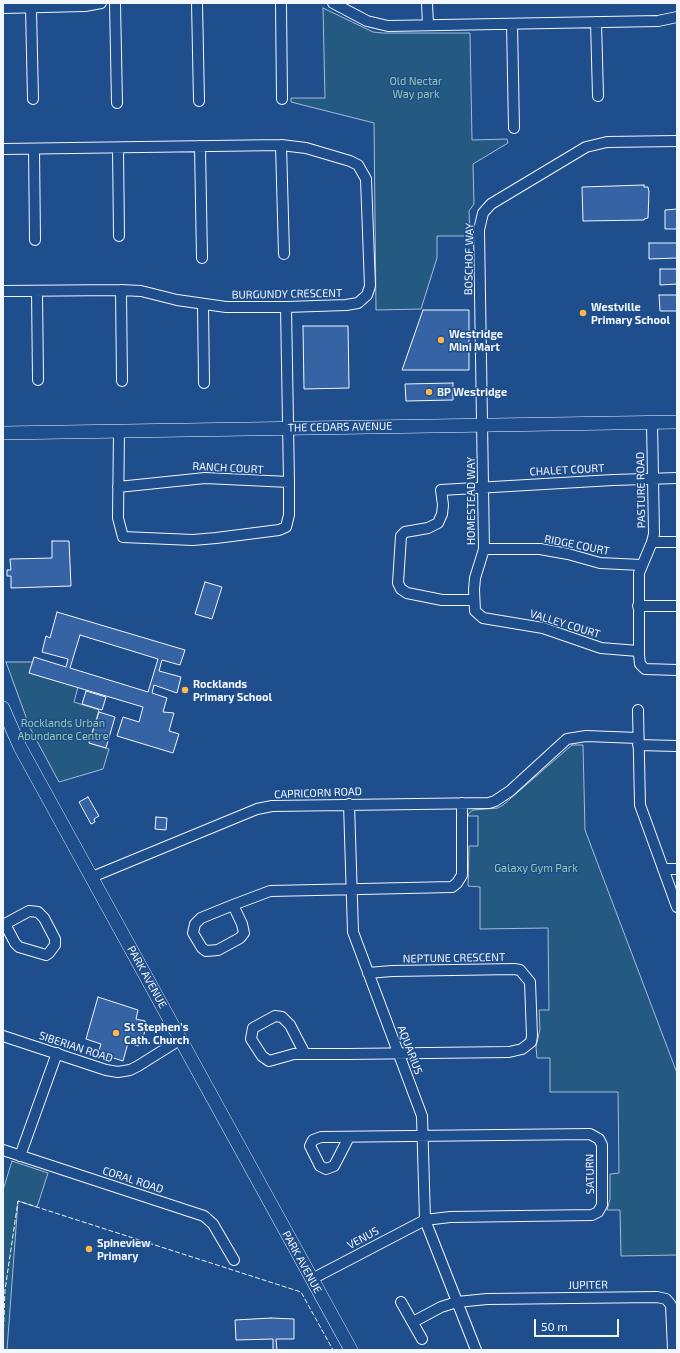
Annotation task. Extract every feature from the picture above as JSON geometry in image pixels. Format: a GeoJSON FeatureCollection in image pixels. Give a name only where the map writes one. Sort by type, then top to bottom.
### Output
{"type":"FeatureCollection","features":[{"type":"Feature","properties":{"kind":"street"},"geometry":{"type":"LineString","coordinates":[[3,8],[85,6],[101,3]]}},
{"type":"Feature","properties":{"kind":"street"},"geometry":{"type":"LineString","coordinates":[[115,3],[117,103]]}},
{"type":"Feature","properties":{"kind":"street"},"geometry":{"type":"LineString","coordinates":[[197,3],[199,101]]}},
{"type":"Feature","properties":{"kind":"street"},"geometry":{"type":"LineString","coordinates":[[281,3],[282,99]]}},
{"type":"Feature","properties":{"kind":"street"},"geometry":{"type":"LineString","coordinates":[[333,3],[367,21],[379,25],[658,21],[677,17],[677,23]]}},
{"type":"Feature","properties":{"kind":"street"},"geometry":{"type":"LineString","coordinates":[[427,3],[428,25]]}},
{"type":"Feature","properties":{"kind":"street"},"geometry":{"type":"LineString","coordinates":[[31,8],[33,99]]}},
{"type":"Feature","properties":{"kind":"street"},"geometry":{"type":"LineString","coordinates":[[596,22],[598,96]]}},
{"type":"Feature","properties":{"kind":"street"},"geometry":{"type":"LineString","coordinates":[[512,24],[514,128]]}},
{"type":"Feature","properties":{"kind":"street","name":"BOSCHOF WAY"},"geometry":{"type":"LineString","coordinates":[[483,425],[479,230],[483,213],[491,204],[591,145],[607,142],[677,141]]}},
{"type":"Feature","properties":{"kind":"street"},"geometry":{"type":"LineString","coordinates":[[281,145],[284,254]]}},
{"type":"Feature","properties":{"kind":"street","name":"BURGUNDY CRESCENT"},"geometry":{"type":"LineString","coordinates":[[3,149],[281,145],[306,148],[350,160],[358,165],[363,172],[367,188],[370,286],[367,295],[358,303],[346,305],[286,307],[226,307],[203,305],[141,291],[3,291]]}},
{"type":"Feature","properties":{"kind":"street"},"geometry":{"type":"LineString","coordinates":[[200,146],[202,258]]}},
{"type":"Feature","properties":{"kind":"street"},"geometry":{"type":"LineString","coordinates":[[118,148],[119,236]]}},
{"type":"Feature","properties":{"kind":"street"},"geometry":{"type":"LineString","coordinates":[[34,149],[36,240]]}},
{"type":"Feature","properties":{"kind":"street"},"geometry":{"type":"LineString","coordinates":[[37,290],[38,380]]}},
{"type":"Feature","properties":{"kind":"street"},"geometry":{"type":"LineString","coordinates":[[121,290],[122,381]]}},
{"type":"Feature","properties":{"kind":"street"},"geometry":{"type":"LineString","coordinates":[[203,305],[204,383]]}},
{"type":"Feature","properties":{"kind":"street"},"geometry":{"type":"LineString","coordinates":[[119,431],[118,518],[122,535],[125,537],[193,540],[242,536],[279,530],[286,527],[289,515],[289,482],[286,307]]}},
{"type":"Feature","properties":{"kind":"street","name":"PASTURE ROAD"},"geometry":{"type":"LineString","coordinates":[[638,651],[638,586],[641,565],[652,542],[654,534],[652,422]]}},
{"type":"Feature","properties":{"kind":"street","name":"THE CEDARS AVENUE"},"geometry":{"type":"LineString","coordinates":[[3,433],[677,422]]}},
{"type":"Feature","properties":{"kind":"street","name":"HOMESTEAD WAY"},"geometry":{"type":"LineString","coordinates":[[474,600],[475,578],[484,549],[483,425]]}},
{"type":"Feature","properties":{"kind":"street","name":"RANCH COURT"},"geometry":{"type":"LineString","coordinates":[[118,487],[205,478],[289,482]]}},
{"type":"Feature","properties":{"kind":"street","name":"CHALET COURT"},"geometry":{"type":"LineString","coordinates":[[474,600],[436,600],[407,593],[401,589],[398,583],[400,536],[405,532],[428,528],[438,523],[442,514],[443,505],[441,490],[521,484],[677,478]]}},
{"type":"Feature","properties":{"kind":"street"},"geometry":{"type":"LineString","coordinates":[[652,542],[677,542]]}},
{"type":"Feature","properties":{"kind":"street","name":"RIDGE COURT"},"geometry":{"type":"LineString","coordinates":[[484,549],[540,549],[568,554],[600,563],[641,565]]}},
{"type":"Feature","properties":{"kind":"street","name":"VALLEY COURT"},"geometry":{"type":"LineString","coordinates":[[474,600],[475,611],[483,618],[543,628],[601,648],[638,651]]}},
{"type":"Feature","properties":{"kind":"street"},"geometry":{"type":"LineString","coordinates":[[638,606],[677,606]]}},
{"type":"Feature","properties":{"kind":"street"},"geometry":{"type":"LineString","coordinates":[[638,651],[640,664],[645,669],[677,670]]}},
{"type":"Feature","properties":{"kind":"street","name":"PARK AVENUE"},"geometry":{"type":"LineString","coordinates":[[3,708],[20,747],[351,1350]]}},
{"type":"Feature","properties":{"kind":"street"},"geometry":{"type":"LineString","coordinates":[[638,710],[640,805],[677,907]]}},
{"type":"Feature","properties":{"kind":"street","name":"CAPRICORN ROAD"},"geometry":{"type":"LineString","coordinates":[[92,877],[257,809],[272,806],[495,802],[510,791],[567,739],[586,736],[677,746]]}},
{"type":"Feature","properties":{"kind":"street"},"geometry":{"type":"LineString","coordinates":[[233,905],[242,924],[244,933],[240,938],[218,950],[206,951],[202,948],[193,933],[195,924],[201,918],[233,905],[273,890],[446,888],[457,883],[462,875],[462,803]]}},
{"type":"Feature","properties":{"kind":"street","name":"AQUARIUS"},"geometry":{"type":"LineString","coordinates":[[349,804],[353,932],[422,1116],[425,1220],[476,1350]]}},
{"type":"Feature","properties":{"kind":"street"},"geometry":{"type":"LineString","coordinates":[[663,869],[677,869]]}},
{"type":"Feature","properties":{"kind":"street"},"geometry":{"type":"LineString","coordinates":[[29,912],[38,912],[44,918],[55,939],[55,945],[46,955],[19,947],[4,924],[29,912]]}},
{"type":"Feature","properties":{"kind":"street","name":"NEPTUNE CRESCENT"},"geometry":{"type":"LineString","coordinates":[[368,973],[392,971],[514,969],[525,974],[530,982],[532,1036],[531,1042],[522,1049],[509,1052],[398,1053]]}},
{"type":"Feature","properties":{"kind":"street"},"geometry":{"type":"LineString","coordinates":[[305,1054],[290,1025],[282,1017],[275,1016],[253,1028],[251,1039],[266,1060],[273,1061],[292,1054],[305,1054],[398,1053]]}},
{"type":"Feature","properties":{"kind":"street","name":"SIBERIAN ROAD"},"geometry":{"type":"LineString","coordinates":[[3,1036],[106,1070],[124,1072],[138,1066],[181,1039]]}},
{"type":"Feature","properties":{"kind":"street"},"geometry":{"type":"LineString","coordinates":[[20,1156],[57,1053]]}},
{"type":"Feature","properties":{"kind":"street","name":"SATURN"},"geometry":{"type":"LineString","coordinates":[[423,1135],[585,1134],[596,1136],[602,1145],[602,1205],[596,1214],[450,1217],[425,1220]]}},
{"type":"Feature","properties":{"kind":"street"},"geometry":{"type":"LineString","coordinates":[[349,1136],[423,1135]]}},
{"type":"Feature","properties":{"kind":"street","name":"CORAL ROAD"},"geometry":{"type":"LineString","coordinates":[[3,1150],[204,1216],[213,1224],[234,1260]]}},
{"type":"Feature","properties":{"kind":"street","name":"VENUS"},"geometry":{"type":"LineString","coordinates":[[312,1279],[425,1220]]}},
{"type":"Feature","properties":{"kind":"street","name":"JUPITER"},"geometry":{"type":"LineString","coordinates":[[457,1302],[488,1299],[650,1296],[663,1298],[668,1301],[672,1309],[673,1350]]}},
{"type":"Feature","properties":{"kind":"street"},"geometry":{"type":"LineString","coordinates":[[401,1302],[422,1339]]}},
{"type":"Feature","properties":{"kind":"street"},"geometry":{"type":"LineString","coordinates":[[413,1322],[441,1307],[457,1302]]}},
{"type":"Feature","properties":{"kind":"green space","name":"Old Nectar Way park"},"geometry":{"type":"Polygon","coordinates":[[[323,8],[373,32],[470,33],[472,140],[507,139],[508,143],[473,164],[474,204],[469,211],[470,236],[437,236],[437,258],[421,309],[376,310],[374,123],[291,102],[291,98],[325,98],[323,8]]]}},
{"type":"Feature","properties":{"kind":"green space","name":"Rocklands Urban Abundance Centre"},"geometry":{"type":"Polygon","coordinates":[[[6,662],[33,662],[78,687],[74,702],[99,710],[89,743],[109,749],[103,769],[59,782],[30,728],[6,662]]]}},
{"type":"Feature","properties":{"kind":"green space","name":"Galaxy Gym Park"},"geometry":{"type":"Polygon","coordinates":[[[572,745],[583,745],[585,830],[677,1073],[677,1255],[621,1256],[620,1210],[607,1210],[610,1199],[610,1174],[619,1173],[618,1092],[550,1092],[550,1058],[537,1058],[536,1047],[540,1029],[539,1010],[549,1010],[548,928],[480,929],[480,887],[468,886],[469,846],[478,846],[478,816],[468,816],[469,813],[473,810],[498,808],[503,805],[572,745]]]}},
{"type":"Feature","properties":{"kind":"green space"},"geometry":{"type":"Polygon","coordinates":[[[12,1161],[48,1173],[37,1207],[18,1201],[7,1350],[3,1350],[3,1190],[12,1161]]]}},
{"type":"Feature","properties":{"kind":"building"},"geometry":{"type":"Polygon","coordinates":[[[644,185],[644,187],[648,187],[649,192],[648,218],[644,220],[583,221],[582,187],[644,185]]]}},
{"type":"Feature","properties":{"kind":"building"},"geometry":{"type":"Polygon","coordinates":[[[677,209],[677,229],[665,229],[665,210],[677,209]]]}},
{"type":"Feature","properties":{"kind":"building"},"geometry":{"type":"Polygon","coordinates":[[[649,243],[677,243],[677,258],[649,259],[649,243]]]}},
{"type":"Feature","properties":{"kind":"building"},"geometry":{"type":"Polygon","coordinates":[[[660,269],[677,269],[677,284],[660,285],[660,269]]]}},
{"type":"Feature","properties":{"kind":"building"},"geometry":{"type":"Polygon","coordinates":[[[659,295],[677,295],[677,311],[660,311],[659,295]]]}},
{"type":"Feature","properties":{"kind":"building","name":"Westridge Mini Mart"},"geometry":{"type":"Polygon","coordinates":[[[423,310],[469,310],[469,370],[402,370],[423,310]]]}},
{"type":"Feature","properties":{"kind":"building"},"geometry":{"type":"Polygon","coordinates":[[[303,326],[348,326],[349,388],[304,389],[303,326]]]}},
{"type":"Feature","properties":{"kind":"building","name":"BP Westridge"},"geometry":{"type":"Polygon","coordinates":[[[453,383],[453,400],[406,401],[405,384],[453,383]]]}},
{"type":"Feature","properties":{"kind":"building"},"geometry":{"type":"Polygon","coordinates":[[[52,541],[69,541],[71,586],[11,588],[11,576],[7,576],[7,570],[11,570],[10,559],[52,558],[52,541]]]}},
{"type":"Feature","properties":{"kind":"building"},"geometry":{"type":"Polygon","coordinates":[[[205,582],[222,587],[212,619],[195,614],[205,582]]]}},
{"type":"Feature","properties":{"kind":"building"},"geometry":{"type":"Polygon","coordinates":[[[57,612],[185,650],[180,665],[162,660],[159,671],[181,677],[177,693],[154,685],[152,693],[167,698],[163,712],[174,713],[169,731],[179,734],[173,753],[117,736],[123,717],[139,722],[143,707],[29,673],[34,657],[66,667],[68,659],[42,652],[46,636],[50,638],[57,612]],[[80,635],[70,668],[148,692],[158,659],[80,635]]]}},
{"type":"Feature","properties":{"kind":"building"},"geometry":{"type":"Polygon","coordinates":[[[86,691],[106,697],[102,710],[82,704],[86,691]]]}},
{"type":"Feature","properties":{"kind":"building"},"geometry":{"type":"Polygon","coordinates":[[[99,712],[115,717],[106,748],[89,743],[99,712]]]}},
{"type":"Feature","properties":{"kind":"building"},"geometry":{"type":"Polygon","coordinates":[[[88,797],[99,816],[94,819],[95,822],[91,824],[79,802],[88,797]]]}},
{"type":"Feature","properties":{"kind":"building"},"geometry":{"type":"Polygon","coordinates":[[[156,817],[167,818],[166,830],[155,829],[156,817]]]}},
{"type":"Feature","properties":{"kind":"building","name":"St Stephen's Cath. Church"},"geometry":{"type":"Polygon","coordinates":[[[98,997],[138,1010],[136,1019],[145,1021],[146,1027],[142,1041],[138,1046],[128,1043],[123,1061],[98,1053],[101,1044],[86,1039],[98,997]]]}},
{"type":"Feature","properties":{"kind":"building"},"geometry":{"type":"Polygon","coordinates":[[[271,1318],[294,1319],[294,1339],[276,1339],[277,1350],[273,1350],[273,1339],[236,1340],[235,1320],[271,1318]]]}},
{"type":"Feature","properties":{"kind":"fence"},"geometry":{"type":"LineString","coordinates":[[3,1343],[5,1290],[18,1201],[301,1292],[333,1350]]}},
{"type":"Feature","properties":{"kind":"place","name":"Westville Primary School"},"geometry":{"type":"Point","coordinates":[583,313]}},
{"type":"Feature","properties":{"kind":"place","name":"Westridge Mini Mart"},"geometry":{"type":"Point","coordinates":[441,340]}},
{"type":"Feature","properties":{"kind":"place","name":"BP Westridge"},"geometry":{"type":"Point","coordinates":[429,392]}},
{"type":"Feature","properties":{"kind":"place","name":"Rocklands Primary School"},"geometry":{"type":"Point","coordinates":[185,690]}},
{"type":"Feature","properties":{"kind":"place","name":"St Stephen's Cath. Church"},"geometry":{"type":"Point","coordinates":[116,1033]}},
{"type":"Feature","properties":{"kind":"place","name":"Spineview Primary"},"geometry":{"type":"Point","coordinates":[89,1249]}}]}
